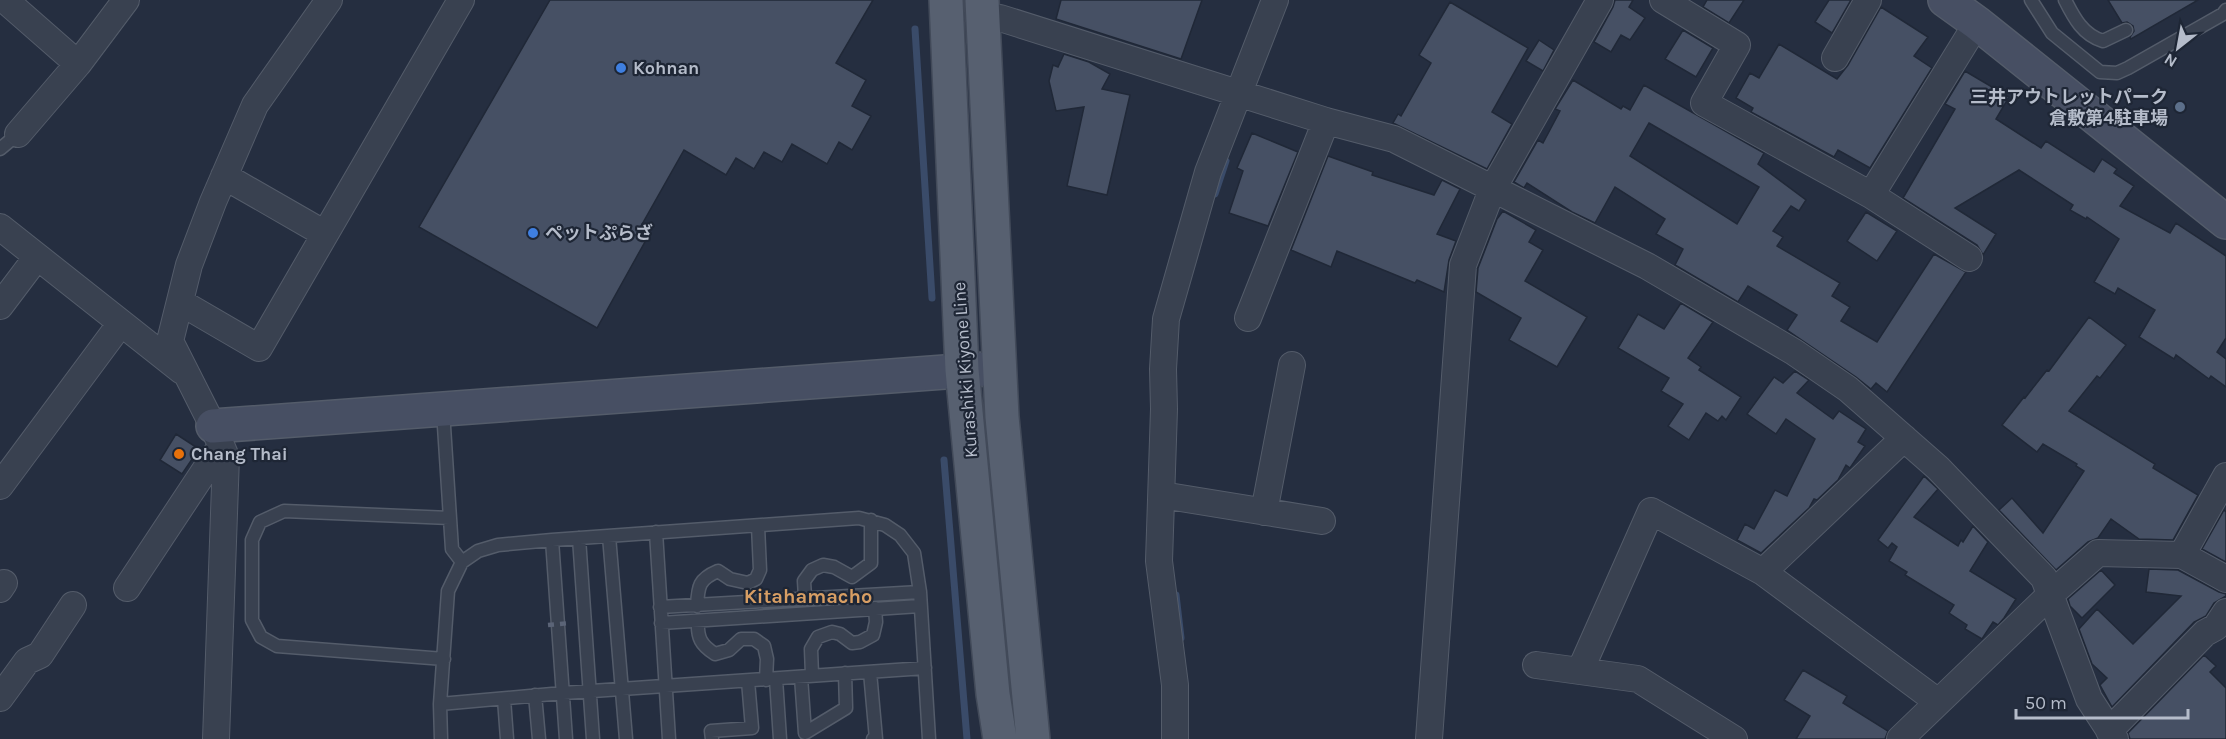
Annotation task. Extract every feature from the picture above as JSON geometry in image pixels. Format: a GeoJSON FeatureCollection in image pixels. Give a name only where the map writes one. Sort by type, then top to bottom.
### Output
{"type":"FeatureCollection","features":[{"type":"Feature","properties":{"kind":"main road","name":"Kurashiki Kiyone Line"},"geometry":{"type":"LineString","coordinates":[[946,0],[963,370],[993,694],[1000,739]]}},
{"type":"Feature","properties":{"kind":"main road","name":"Kurashiki Kiyone Line"},"geometry":{"type":"LineString","coordinates":[[983,11],[999,368],[1019,612],[1033,739]]}},
{"type":"Feature","properties":{"kind":"street"},"geometry":{"type":"LineString","coordinates":[[5,0],[78,64]]}},
{"type":"Feature","properties":{"kind":"street"},"geometry":{"type":"LineString","coordinates":[[9,141],[78,64],[126,0]]}},
{"type":"Feature","properties":{"kind":"street"},"geometry":{"type":"LineString","coordinates":[[216,739],[226,457],[170,340],[189,265],[255,105],[329,0]]}},
{"type":"Feature","properties":{"kind":"street"},"geometry":{"type":"LineString","coordinates":[[180,302],[259,348],[460,0]]}},
{"type":"Feature","properties":{"kind":"street"},"geometry":{"type":"LineString","coordinates":[[1175,739],[1175,685],[1160,561],[1166,319],[1208,172],[1275,0]]}},
{"type":"Feature","properties":{"kind":"street"},"geometry":{"type":"LineString","coordinates":[[1429,739],[1463,265],[1492,190],[1600,0]]}},
{"type":"Feature","properties":{"kind":"street"},"geometry":{"type":"LineString","coordinates":[[1663,0],[1737,45],[1704,103],[1871,195],[1969,258]]}},
{"type":"Feature","properties":{"kind":"street"},"geometry":{"type":"LineString","coordinates":[[1835,58],[1868,0]]}},
{"type":"Feature","properties":{"kind":"street"},"geometry":{"type":"LineString","coordinates":[[1945,0],[2226,222]]}},
{"type":"Feature","properties":{"kind":"street"},"geometry":{"type":"LineString","coordinates":[[983,11],[1326,121],[1394,139],[1647,266],[1794,352],[1848,389],[1938,468],[2044,578],[2089,699],[2112,735],[2205,633],[2216,627],[2226,612]]}},
{"type":"Feature","properties":{"kind":"street"},"geometry":{"type":"LineString","coordinates":[[1871,195],[1977,23]]}},
{"type":"Feature","properties":{"kind":"street"},"geometry":{"type":"LineString","coordinates":[[1248,318],[1326,121]]}},
{"type":"Feature","properties":{"kind":"street"},"geometry":{"type":"LineString","coordinates":[[224,176],[325,234]]}},
{"type":"Feature","properties":{"kind":"street"},"geometry":{"type":"LineString","coordinates":[[0,227],[187,375]]}},
{"type":"Feature","properties":{"kind":"street"},"geometry":{"type":"LineString","coordinates":[[0,306],[37,257]]}},
{"type":"Feature","properties":{"kind":"street"},"geometry":{"type":"LineString","coordinates":[[0,486],[121,323]]}},
{"type":"Feature","properties":{"kind":"street"},"geometry":{"type":"LineString","coordinates":[[1264,512],[1292,364]]}},
{"type":"Feature","properties":{"kind":"street"},"geometry":{"type":"LineString","coordinates":[[217,436],[443,411],[999,368]]}},
{"type":"Feature","properties":{"kind":"street"},"geometry":{"type":"LineString","coordinates":[[127,588],[217,436]]}},
{"type":"Feature","properties":{"kind":"street"},"geometry":{"type":"LineString","coordinates":[[1763,572],[1904,438]]}},
{"type":"Feature","properties":{"kind":"street"},"geometry":{"type":"LineString","coordinates":[[2182,555],[2226,476]]}},
{"type":"Feature","properties":{"kind":"street"},"geometry":{"type":"LineString","coordinates":[[1162,495],[1322,521]]}},
{"type":"Feature","properties":{"kind":"street"},"geometry":{"type":"LineString","coordinates":[[1580,671],[1651,511],[1763,572],[1938,702]]}},
{"type":"Feature","properties":{"kind":"street"},"geometry":{"type":"LineString","coordinates":[[1900,739],[2050,595],[2098,553],[2182,555],[2226,579]]}},
{"type":"Feature","properties":{"kind":"street"},"geometry":{"type":"LineString","coordinates":[[0,698],[27,661],[40,655],[73,605]]}},
{"type":"Feature","properties":{"kind":"street"},"geometry":{"type":"LineString","coordinates":[[1536,665],[1638,679],[1734,739]]}},
{"type":"Feature","properties":{"kind":"lane"},"geometry":{"type":"LineString","coordinates":[[2031,0],[2052,33],[2100,72],[2117,73],[2148,58],[2223,14],[2226,10]]}},
{"type":"Feature","properties":{"kind":"lane"},"geometry":{"type":"LineString","coordinates":[[2065,0],[2074,17],[2090,37],[2103,41],[2126,30]]}},
{"type":"Feature","properties":{"kind":"lane"},"geometry":{"type":"LineString","coordinates":[[443,411],[452,549],[462,562]]}},
{"type":"Feature","properties":{"kind":"lane"},"geometry":{"type":"LineString","coordinates":[[444,659],[278,646],[261,637],[252,620],[252,540],[260,522],[284,511],[450,518]]}},
{"type":"Feature","properties":{"kind":"lane"},"geometry":{"type":"LineString","coordinates":[[441,739],[440,704],[448,591],[462,562],[478,551],[498,545],[552,540],[859,518],[885,525],[900,535],[914,553],[920,592],[929,739]]}},
{"type":"Feature","properties":{"kind":"lane"},"geometry":{"type":"LineString","coordinates":[[805,597],[804,581],[812,570],[823,565],[834,567],[852,577],[871,563],[871,520]]}},
{"type":"Feature","properties":{"kind":"lane"},"geometry":{"type":"LineString","coordinates":[[697,606],[698,589],[706,576],[718,571],[730,579],[748,584],[756,579],[760,570],[758,526]]}},
{"type":"Feature","properties":{"kind":"lane"},"geometry":{"type":"LineString","coordinates":[[656,532],[669,739]]}},
{"type":"Feature","properties":{"kind":"lane"},"geometry":{"type":"LineString","coordinates":[[609,536],[626,739]]}},
{"type":"Feature","properties":{"kind":"lane"},"geometry":{"type":"LineString","coordinates":[[579,538],[593,739]]}},
{"type":"Feature","properties":{"kind":"lane"},"geometry":{"type":"LineString","coordinates":[[552,540],[566,739]]}},
{"type":"Feature","properties":{"kind":"lane"},"geometry":{"type":"LineString","coordinates":[[660,607],[920,592]]}},
{"type":"Feature","properties":{"kind":"lane"},"geometry":{"type":"LineString","coordinates":[[661,623],[920,606]]}},
{"type":"Feature","properties":{"kind":"lane"},"geometry":{"type":"LineString","coordinates":[[845,673],[846,708],[805,733],[806,676],[810,649],[818,637],[832,632],[840,634],[852,643],[860,642],[873,635],[876,622],[875,608]]}},
{"type":"Feature","properties":{"kind":"lane"},"geometry":{"type":"LineString","coordinates":[[698,621],[698,633],[703,646],[716,654],[729,650],[741,639],[754,639],[764,646],[780,739]]}},
{"type":"Feature","properties":{"kind":"lane"},"geometry":{"type":"LineString","coordinates":[[440,704],[535,695],[924,668]]}},
{"type":"Feature","properties":{"kind":"lane"},"geometry":{"type":"LineString","coordinates":[[870,672],[876,739],[873,739]]}},
{"type":"Feature","properties":{"kind":"lane"},"geometry":{"type":"LineString","coordinates":[[711,739],[711,731],[752,728],[748,681]]}},
{"type":"Feature","properties":{"kind":"lane"},"geometry":{"type":"LineString","coordinates":[[535,695],[539,739]]}},
{"type":"Feature","properties":{"kind":"lane"},"geometry":{"type":"LineString","coordinates":[[504,699],[507,739]]}},
{"type":"Feature","properties":{"kind":"building"},"geometry":{"type":"Polygon","coordinates":[[[550,0],[873,0],[836,63],[866,80],[852,106],[871,116],[852,150],[839,142],[827,164],[792,144],[782,162],[764,152],[754,169],[736,158],[726,175],[684,150],[636,235],[646,240],[597,328],[419,227],[550,0]]]}},
{"type":"Feature","properties":{"kind":"building"},"geometry":{"type":"Polygon","coordinates":[[[1061,0],[1202,0],[1181,59],[1056,19],[1061,0]]]}},
{"type":"Feature","properties":{"kind":"building"},"geometry":{"type":"Polygon","coordinates":[[[1615,0],[1633,0],[1629,7],[1645,18],[1630,40],[1621,35],[1611,52],[1594,42],[1615,0]]]}},
{"type":"Feature","properties":{"kind":"building"},"geometry":{"type":"Polygon","coordinates":[[[1707,0],[1744,0],[1729,23],[1703,7],[1707,0]]]}},
{"type":"Feature","properties":{"kind":"building"},"geometry":{"type":"Polygon","coordinates":[[[1829,0],[1851,0],[1832,33],[1815,22],[1829,0]]]}},
{"type":"Feature","properties":{"kind":"building"},"geometry":{"type":"Polygon","coordinates":[[[2108,0],[2198,0],[2131,39],[2133,26],[2127,22],[2122,23],[2108,0]]]}},
{"type":"Feature","properties":{"kind":"building"},"geometry":{"type":"Polygon","coordinates":[[[1450,2],[1528,48],[1492,112],[1512,124],[1487,169],[1393,123],[1398,114],[1401,116],[1431,63],[1419,55],[1450,2]]]}},
{"type":"Feature","properties":{"kind":"building"},"geometry":{"type":"Polygon","coordinates":[[[1881,7],[1928,37],[1914,56],[1932,68],[1870,168],[1838,150],[1834,157],[1751,112],[1753,108],[1736,98],[1750,73],[1759,78],[1779,44],[1837,79],[1848,65],[1881,7]]]}},
{"type":"Feature","properties":{"kind":"building"},"geometry":{"type":"Polygon","coordinates":[[[1683,30],[1713,48],[1696,77],[1665,59],[1683,30]]]}},
{"type":"Feature","properties":{"kind":"building"},"geometry":{"type":"Polygon","coordinates":[[[1539,40],[1554,50],[1543,71],[1526,61],[1539,40]]]}},
{"type":"Feature","properties":{"kind":"building"},"geometry":{"type":"Polygon","coordinates":[[[1064,54],[1089,62],[1110,74],[1102,89],[1130,95],[1107,195],[1067,186],[1084,107],[1056,111],[1049,81],[1053,65],[1058,67],[1064,54]]]}},
{"type":"Feature","properties":{"kind":"building"},"geometry":{"type":"Polygon","coordinates":[[[1965,71],[2009,97],[1996,119],[2041,148],[2046,141],[2094,172],[2102,159],[2117,169],[2114,173],[2134,186],[2120,206],[2170,233],[2176,223],[2226,256],[2226,338],[2217,352],[2226,359],[2226,387],[2211,376],[2209,379],[2176,355],[2174,359],[2139,337],[2155,310],[2118,288],[2115,294],[2094,282],[2119,239],[2087,217],[2086,219],[2070,210],[2073,205],[2019,170],[1955,208],[1996,234],[1983,255],[1977,245],[1903,198],[1955,109],[1945,104],[1965,71]]]}},
{"type":"Feature","properties":{"kind":"building"},"geometry":{"type":"Polygon","coordinates":[[[1573,80],[1621,109],[1623,106],[1630,110],[1644,85],[1764,153],[1758,164],[1806,200],[1799,211],[1791,206],[1773,231],[1783,237],[1777,246],[1840,283],[1832,296],[1850,307],[1841,321],[1877,342],[1934,254],[1966,272],[1887,392],[1876,383],[1871,389],[1787,330],[1797,315],[1748,286],[1738,302],[1675,265],[1683,249],[1656,234],[1665,219],[1615,187],[1595,223],[1572,212],[1527,183],[1524,188],[1514,182],[1538,140],[1543,143],[1560,111],[1555,109],[1573,80]],[[1649,123],[1630,156],[1737,224],[1759,187],[1649,123]]]}},
{"type":"Feature","properties":{"kind":"building"},"geometry":{"type":"Polygon","coordinates":[[[1252,133],[1298,152],[1268,226],[1229,213],[1243,171],[1237,168],[1252,133]]]}},
{"type":"Feature","properties":{"kind":"building"},"geometry":{"type":"Polygon","coordinates":[[[1328,156],[1373,172],[1372,175],[1434,195],[1442,180],[1460,189],[1437,234],[1456,241],[1449,260],[1444,292],[1417,280],[1415,283],[1337,251],[1331,267],[1291,250],[1328,156]]]}},
{"type":"Feature","properties":{"kind":"building"},"geometry":{"type":"Polygon","coordinates":[[[1503,211],[1536,230],[1529,242],[1543,250],[1525,281],[1587,317],[1557,367],[1509,340],[1521,318],[1476,292],[1478,268],[1497,219],[1503,211]]]}},
{"type":"Feature","properties":{"kind":"building"},"geometry":{"type":"Polygon","coordinates":[[[1866,212],[1897,231],[1877,261],[1847,241],[1866,212]]]}},
{"type":"Feature","properties":{"kind":"building"},"geometry":{"type":"Polygon","coordinates":[[[1681,303],[1713,322],[1688,358],[1701,367],[1699,370],[1741,397],[1726,420],[1722,416],[1718,421],[1706,413],[1689,440],[1668,426],[1683,404],[1661,391],[1669,378],[1618,348],[1638,314],[1664,329],[1681,303]]]}},
{"type":"Feature","properties":{"kind":"building"},"geometry":{"type":"Polygon","coordinates":[[[2089,317],[2126,345],[2100,378],[2097,376],[2069,411],[2155,464],[2153,468],[2198,495],[2173,540],[2139,539],[2111,519],[2098,538],[2088,542],[2056,570],[1999,510],[2012,498],[2043,533],[2084,471],[2076,466],[2077,464],[2043,444],[2037,452],[2002,425],[2047,370],[2049,371],[2089,317]]]}},
{"type":"Feature","properties":{"kind":"building"},"geometry":{"type":"Polygon","coordinates":[[[1795,371],[1809,380],[1797,393],[1833,419],[1839,411],[1866,429],[1858,442],[1865,446],[1850,468],[1846,465],[1838,480],[1817,500],[1814,499],[1809,508],[1761,553],[1737,540],[1745,524],[1754,529],[1775,490],[1787,496],[1815,439],[1786,419],[1776,434],[1747,414],[1774,377],[1783,383],[1795,371]]]}},
{"type":"Feature","properties":{"kind":"building","name":"Chang Thai"},"geometry":{"type":"Polygon","coordinates":[[[176,434],[199,449],[182,474],[160,460],[176,434]]]}},
{"type":"Feature","properties":{"kind":"building"},"geometry":{"type":"Polygon","coordinates":[[[1924,476],[1938,489],[1914,517],[1958,546],[1973,526],[1988,542],[1970,571],[2016,599],[2004,618],[1998,625],[1993,622],[1982,639],[1965,629],[1967,625],[1949,613],[1954,605],[1905,575],[1907,572],[1889,561],[1897,547],[1892,543],[1888,548],[1878,540],[1924,476]]]}},
{"type":"Feature","properties":{"kind":"building"},"geometry":{"type":"Polygon","coordinates":[[[2224,510],[2226,512],[2226,562],[2202,549],[2224,510]]]}},
{"type":"Feature","properties":{"kind":"building"},"geometry":{"type":"Polygon","coordinates":[[[2149,569],[2178,570],[2226,596],[2214,603],[2206,616],[2194,622],[2112,707],[2100,685],[2107,678],[2092,664],[2079,629],[2097,609],[2133,644],[2181,596],[2146,592],[2149,569]]]}},
{"type":"Feature","properties":{"kind":"building"},"geometry":{"type":"Polygon","coordinates":[[[2101,570],[2115,585],[2082,618],[2070,606],[2068,599],[2101,570]]]}},
{"type":"Feature","properties":{"kind":"building"},"geometry":{"type":"Polygon","coordinates":[[[2204,655],[2216,666],[2210,672],[2226,688],[2226,739],[2130,739],[2128,733],[2204,655]]]}},
{"type":"Feature","properties":{"kind":"building"},"geometry":{"type":"Polygon","coordinates":[[[1803,670],[1847,696],[1843,703],[1888,731],[1885,739],[1796,739],[1810,716],[1784,700],[1803,670]]]}},
{"type":"Feature","properties":{"kind":"waterway"},"geometry":{"type":"LineString","coordinates":[[915,29],[932,298]]}},
{"type":"Feature","properties":{"kind":"waterway"},"geometry":{"type":"LineString","coordinates":[[1215,194],[1226,161]]}},
{"type":"Feature","properties":{"kind":"waterway"},"geometry":{"type":"LineString","coordinates":[[944,460],[967,739]]}},
{"type":"Feature","properties":{"kind":"waterway"},"geometry":{"type":"LineString","coordinates":[[1176,595],[1181,638]]}},
{"type":"Feature","properties":{"kind":"railway"},"geometry":{"type":"LineString","coordinates":[[548,625],[570,623]]}},
{"type":"Feature","properties":{"kind":"place","name":"Kohnan"},"geometry":{"type":"Point","coordinates":[621,68]}},
{"type":"Feature","properties":{"kind":"place","name":"三井アウトレットパーク 倉敷第4駐車場"},"geometry":{"type":"Point","coordinates":[2180,107]}},
{"type":"Feature","properties":{"kind":"place","name":"ペットぷらざ"},"geometry":{"type":"Point","coordinates":[533,233]}},
{"type":"Feature","properties":{"kind":"place","name":"Chang Thai"},"geometry":{"type":"Point","coordinates":[179,454]}},
{"type":"Feature","properties":{"kind":"district","name":"Kitahamacho"},"geometry":{"type":"Point","coordinates":[808,596]}}]}
